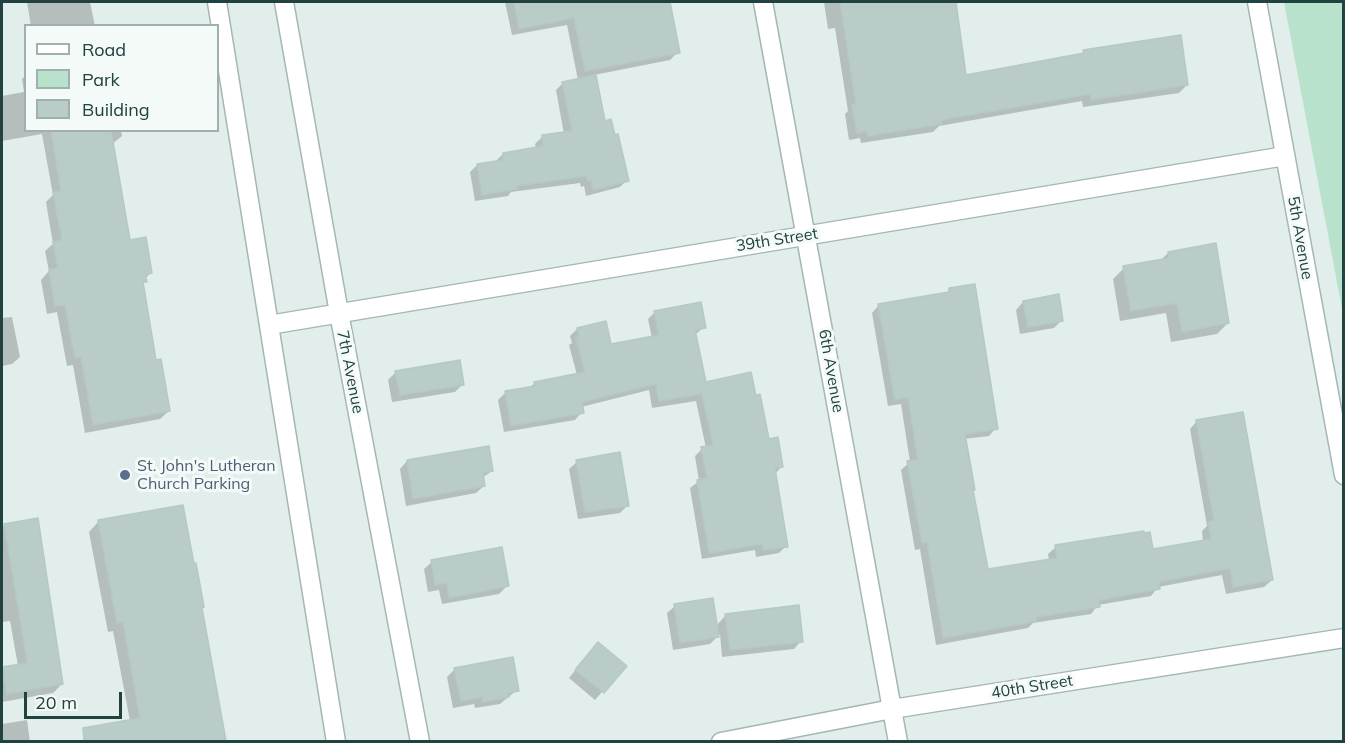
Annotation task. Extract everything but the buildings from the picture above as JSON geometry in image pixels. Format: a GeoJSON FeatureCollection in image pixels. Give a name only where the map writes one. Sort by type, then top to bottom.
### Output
{"type":"FeatureCollection","features":[{"type":"Feature","properties":{"kind":"street"},"geometry":{"type":"LineString","coordinates":[[217,2],[336,741]]}},
{"type":"Feature","properties":{"kind":"street","name":"7th Avenue"},"geometry":{"type":"LineString","coordinates":[[284,2],[339,313],[420,741]]}},
{"type":"Feature","properties":{"kind":"street","name":"6th Avenue"},"geometry":{"type":"LineString","coordinates":[[764,2],[898,741]]}},
{"type":"Feature","properties":{"kind":"street","name":"5th Avenue"},"geometry":{"type":"LineString","coordinates":[[1257,2],[1344,475]]}},
{"type":"Feature","properties":{"kind":"street","name":"39th Street"},"geometry":{"type":"LineString","coordinates":[[269,325],[1285,156]]}},
{"type":"Feature","properties":{"kind":"street","name":"40th Street"},"geometry":{"type":"LineString","coordinates":[[721,741],[892,709],[1344,638]]}},
{"type":"Feature","properties":{"kind":"green space"},"geometry":{"type":"Polygon","coordinates":[[[1284,2],[1343,2],[1343,314],[1284,2]]]}},
{"type":"Feature","properties":{"kind":"place","name":"St. John's Lutheran Church Parking"},"geometry":{"type":"Point","coordinates":[125,475]}}]}
